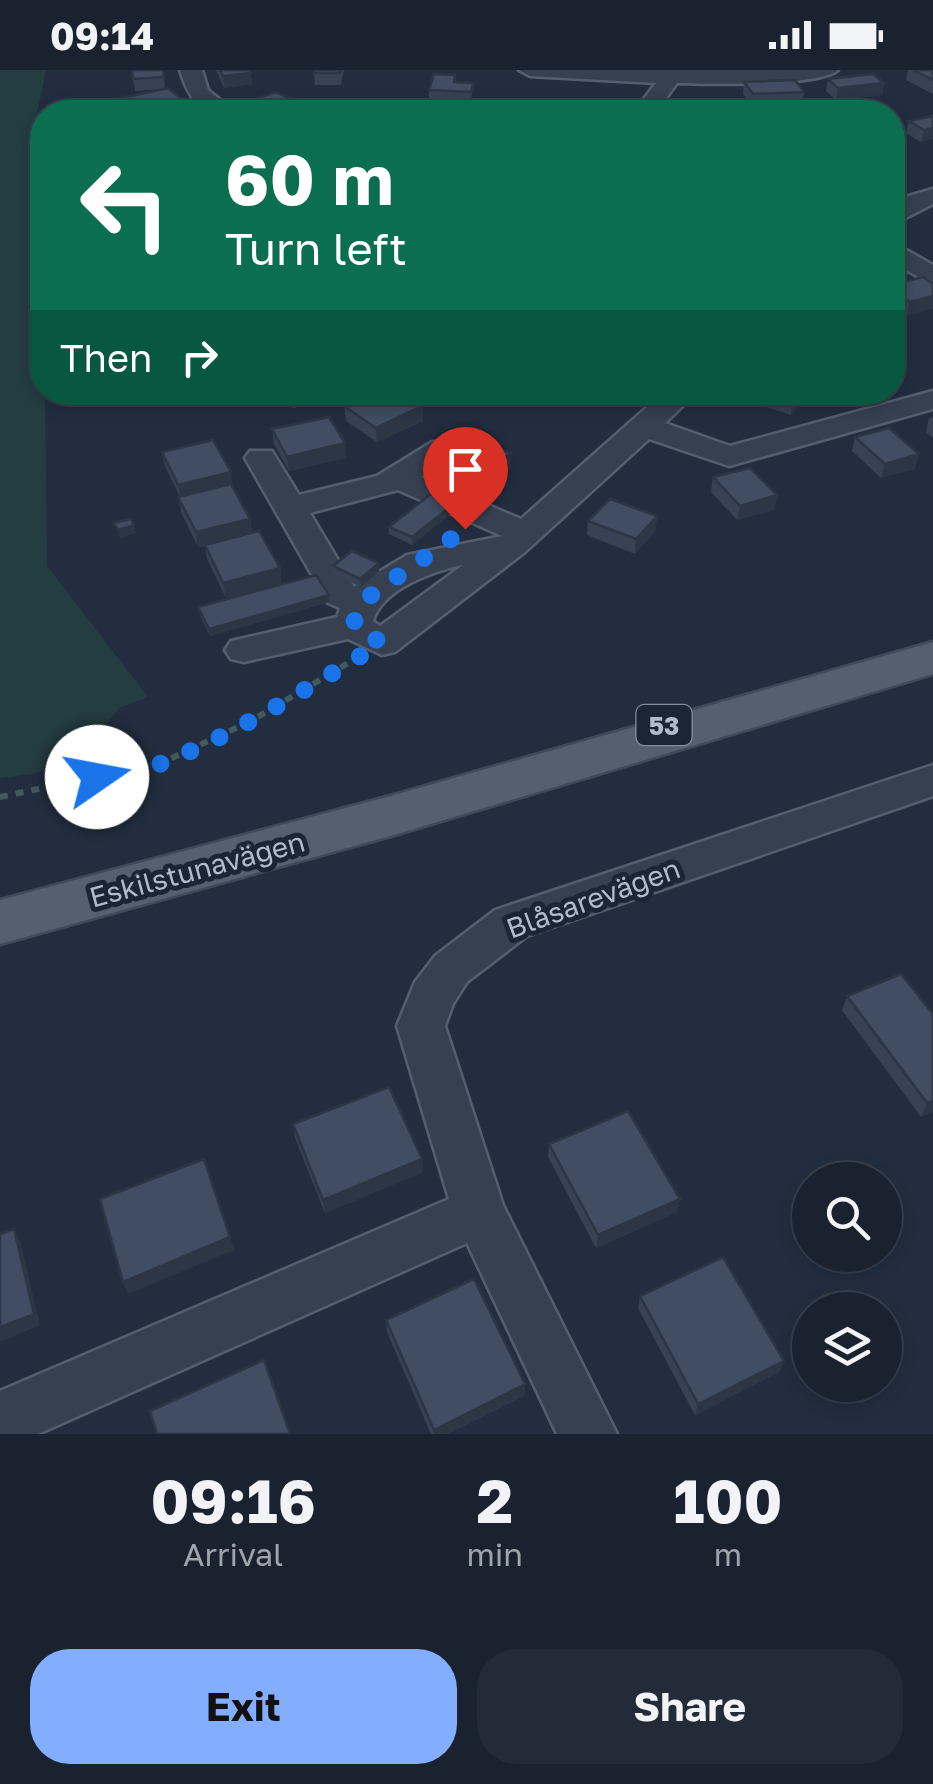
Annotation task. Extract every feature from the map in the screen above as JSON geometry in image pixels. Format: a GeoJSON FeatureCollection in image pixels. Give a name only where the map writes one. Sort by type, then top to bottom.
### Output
{"type":"FeatureCollection","features":[{"type":"Feature","properties":{"kind":"main road","name":"Eskilstunavägen"},"geometry":{"type":"LineString","coordinates":[[394,815],[933,635]]}},
{"type":"Feature","properties":{"kind":"main road","name":"Eskilstunavägen"},"geometry":{"type":"LineString","coordinates":[[0,922],[394,815],[933,658]]}},
{"type":"Feature","properties":{"kind":"street"},"geometry":{"type":"LineString","coordinates":[[191,70],[198,94],[207,100]]}},
{"type":"Feature","properties":{"kind":"street"},"geometry":{"type":"LineString","coordinates":[[530,70],[750,77],[827,70]]}},
{"type":"Feature","properties":{"kind":"street"},"geometry":{"type":"LineString","coordinates":[[654,100],[671,74]]}},
{"type":"Feature","properties":{"kind":"street"},"geometry":{"type":"LineString","coordinates":[[905,208],[933,196]]}},
{"type":"Feature","properties":{"kind":"street"},"geometry":{"type":"LineString","coordinates":[[905,259],[933,277]]}},
{"type":"Feature","properties":{"kind":"street"},"geometry":{"type":"LineString","coordinates":[[643,426],[730,456],[933,400]]}},
{"type":"Feature","properties":{"kind":"street"},"geometry":{"type":"LineString","coordinates":[[244,650],[365,624],[519,540],[667,405]]}},
{"type":"Feature","properties":{"kind":"street"},"geometry":{"type":"LineString","coordinates":[[289,508],[398,479],[443,449]]}},
{"type":"Feature","properties":{"kind":"street"},"geometry":{"type":"LineString","coordinates":[[261,458],[341,595],[365,624]]}},
{"type":"Feature","properties":{"kind":"street"},"geometry":{"type":"LineString","coordinates":[[398,479],[519,540]]}},
{"type":"Feature","properties":{"kind":"street"},"geometry":{"type":"LineString","coordinates":[[365,624],[419,563],[465,529]]}},
{"type":"Feature","properties":{"kind":"street"},"geometry":{"type":"LineString","coordinates":[[419,563],[519,540]]}},
{"type":"Feature","properties":{"kind":"street","name":"Blåsarevägen"},"geometry":{"type":"LineString","coordinates":[[588,1434],[478,1212],[421,1026],[432,996],[450,968],[511,922],[933,780]]}},
{"type":"Feature","properties":{"kind":"street"},"geometry":{"type":"LineString","coordinates":[[0,1421],[478,1212]]}},
{"type":"Feature","properties":{"kind":"path"},"geometry":{"type":"LineString","coordinates":[[0,797],[161,763],[251,721],[365,624]]}},
{"type":"Feature","properties":{"kind":"green space"},"geometry":{"type":"Polygon","coordinates":[[[0,70],[46,70],[40,100],[30,100],[30,405],[45,405],[47,566],[148,697],[119,708],[78,760],[32,774],[0,778],[0,70]]]}},
{"type":"Feature","properties":{"kind":"building"},"geometry":{"type":"Polygon","coordinates":[[[132,70],[163,70],[164,77],[133,79],[132,70]]]}},
{"type":"Feature","properties":{"kind":"building"},"geometry":{"type":"Polygon","coordinates":[[[220,70],[250,70],[251,73],[223,76],[220,70]]]}},
{"type":"Feature","properties":{"kind":"building"},"geometry":{"type":"Polygon","coordinates":[[[315,70],[341,70],[314,73],[315,70]]]}},
{"type":"Feature","properties":{"kind":"building"},"geometry":{"type":"Polygon","coordinates":[[[913,70],[933,70],[933,80],[913,70]]]}},
{"type":"Feature","properties":{"kind":"building"},"geometry":{"type":"Polygon","coordinates":[[[434,74],[455,75],[454,82],[473,83],[471,92],[429,90],[434,74]]]}},
{"type":"Feature","properties":{"kind":"building"},"geometry":{"type":"Polygon","coordinates":[[[873,74],[884,83],[838,88],[828,79],[873,74]]]}},
{"type":"Feature","properties":{"kind":"building"},"geometry":{"type":"Polygon","coordinates":[[[795,80],[804,92],[753,94],[744,82],[795,80]]]}},
{"type":"Feature","properties":{"kind":"building"},"geometry":{"type":"Polygon","coordinates":[[[168,88],[183,100],[118,100],[168,88]]]}},
{"type":"Feature","properties":{"kind":"building"},"geometry":{"type":"Polygon","coordinates":[[[275,92],[295,100],[254,100],[275,92]]]}},
{"type":"Feature","properties":{"kind":"building"},"geometry":{"type":"Polygon","coordinates":[[[933,116],[933,128],[924,130],[909,121],[933,116]]]}},
{"type":"Feature","properties":{"kind":"building"},"geometry":{"type":"Polygon","coordinates":[[[923,277],[933,284],[933,296],[910,302],[905,299],[905,282],[923,277]]]}},
{"type":"Feature","properties":{"kind":"building"},"geometry":{"type":"Polygon","coordinates":[[[420,405],[422,406],[376,428],[344,406],[420,405]]]}},
{"type":"Feature","properties":{"kind":"building"},"geometry":{"type":"Polygon","coordinates":[[[329,417],[345,443],[287,457],[272,429],[329,417]]]}},
{"type":"Feature","properties":{"kind":"building"},"geometry":{"type":"Polygon","coordinates":[[[889,428],[919,454],[885,464],[855,437],[889,428]]]}},
{"type":"Feature","properties":{"kind":"building"},"geometry":{"type":"Polygon","coordinates":[[[469,435],[511,453],[476,482],[432,463],[469,435]]]}},
{"type":"Feature","properties":{"kind":"building"},"geometry":{"type":"Polygon","coordinates":[[[213,440],[231,472],[178,485],[162,452],[213,440]]]}},
{"type":"Feature","properties":{"kind":"building"},"geometry":{"type":"Polygon","coordinates":[[[750,468],[777,495],[740,506],[713,477],[750,468]]]}},
{"type":"Feature","properties":{"kind":"building"},"geometry":{"type":"Polygon","coordinates":[[[231,484],[250,519],[196,532],[178,497],[231,484]]]}},
{"type":"Feature","properties":{"kind":"building"},"geometry":{"type":"Polygon","coordinates":[[[437,489],[460,499],[412,537],[389,527],[437,489]]]}},
{"type":"Feature","properties":{"kind":"building"},"geometry":{"type":"Polygon","coordinates":[[[610,499],[657,516],[636,539],[588,521],[610,499]]]}},
{"type":"Feature","properties":{"kind":"building"},"geometry":{"type":"Polygon","coordinates":[[[131,519],[134,525],[118,530],[114,523],[131,519]]]}},
{"type":"Feature","properties":{"kind":"building"},"geometry":{"type":"Polygon","coordinates":[[[259,531],[280,568],[223,583],[205,545],[259,531]]]}},
{"type":"Feature","properties":{"kind":"building"},"geometry":{"type":"Polygon","coordinates":[[[352,551],[379,563],[360,579],[333,566],[352,551]]]}},
{"type":"Feature","properties":{"kind":"building"},"geometry":{"type":"Polygon","coordinates":[[[316,575],[329,595],[209,629],[198,607],[316,575]]]}},
{"type":"Feature","properties":{"kind":"building"},"geometry":{"type":"Polygon","coordinates":[[[901,974],[933,1014],[933,1101],[927,1103],[847,996],[901,974]]]}},
{"type":"Feature","properties":{"kind":"building"},"geometry":{"type":"Polygon","coordinates":[[[389,1087],[422,1159],[323,1200],[293,1124],[389,1087]]]}},
{"type":"Feature","properties":{"kind":"building"},"geometry":{"type":"Polygon","coordinates":[[[628,1111],[680,1199],[598,1235],[549,1144],[628,1111]]]}},
{"type":"Feature","properties":{"kind":"building"},"geometry":{"type":"Polygon","coordinates":[[[204,1159],[230,1237],[123,1282],[100,1199],[204,1159]]]}},
{"type":"Feature","properties":{"kind":"building"},"geometry":{"type":"Polygon","coordinates":[[[14,1229],[34,1314],[0,1327],[0,1234],[14,1229]]]}},
{"type":"Feature","properties":{"kind":"building"},"geometry":{"type":"Polygon","coordinates":[[[723,1257],[784,1361],[698,1404],[640,1296],[723,1257]]]}},
{"type":"Feature","properties":{"kind":"building"},"geometry":{"type":"Polygon","coordinates":[[[474,1279],[525,1384],[434,1430],[386,1320],[474,1279]]]}},
{"type":"Feature","properties":{"kind":"building"},"geometry":{"type":"Polygon","coordinates":[[[264,1360],[290,1434],[157,1434],[150,1411],[264,1360]]]}},
{"type":"Feature","properties":{"kind":"route"},"geometry":{"type":"LineString","coordinates":[[97,777],[161,763],[251,721],[382,643],[353,626],[360,603],[465,529]]}}]}
